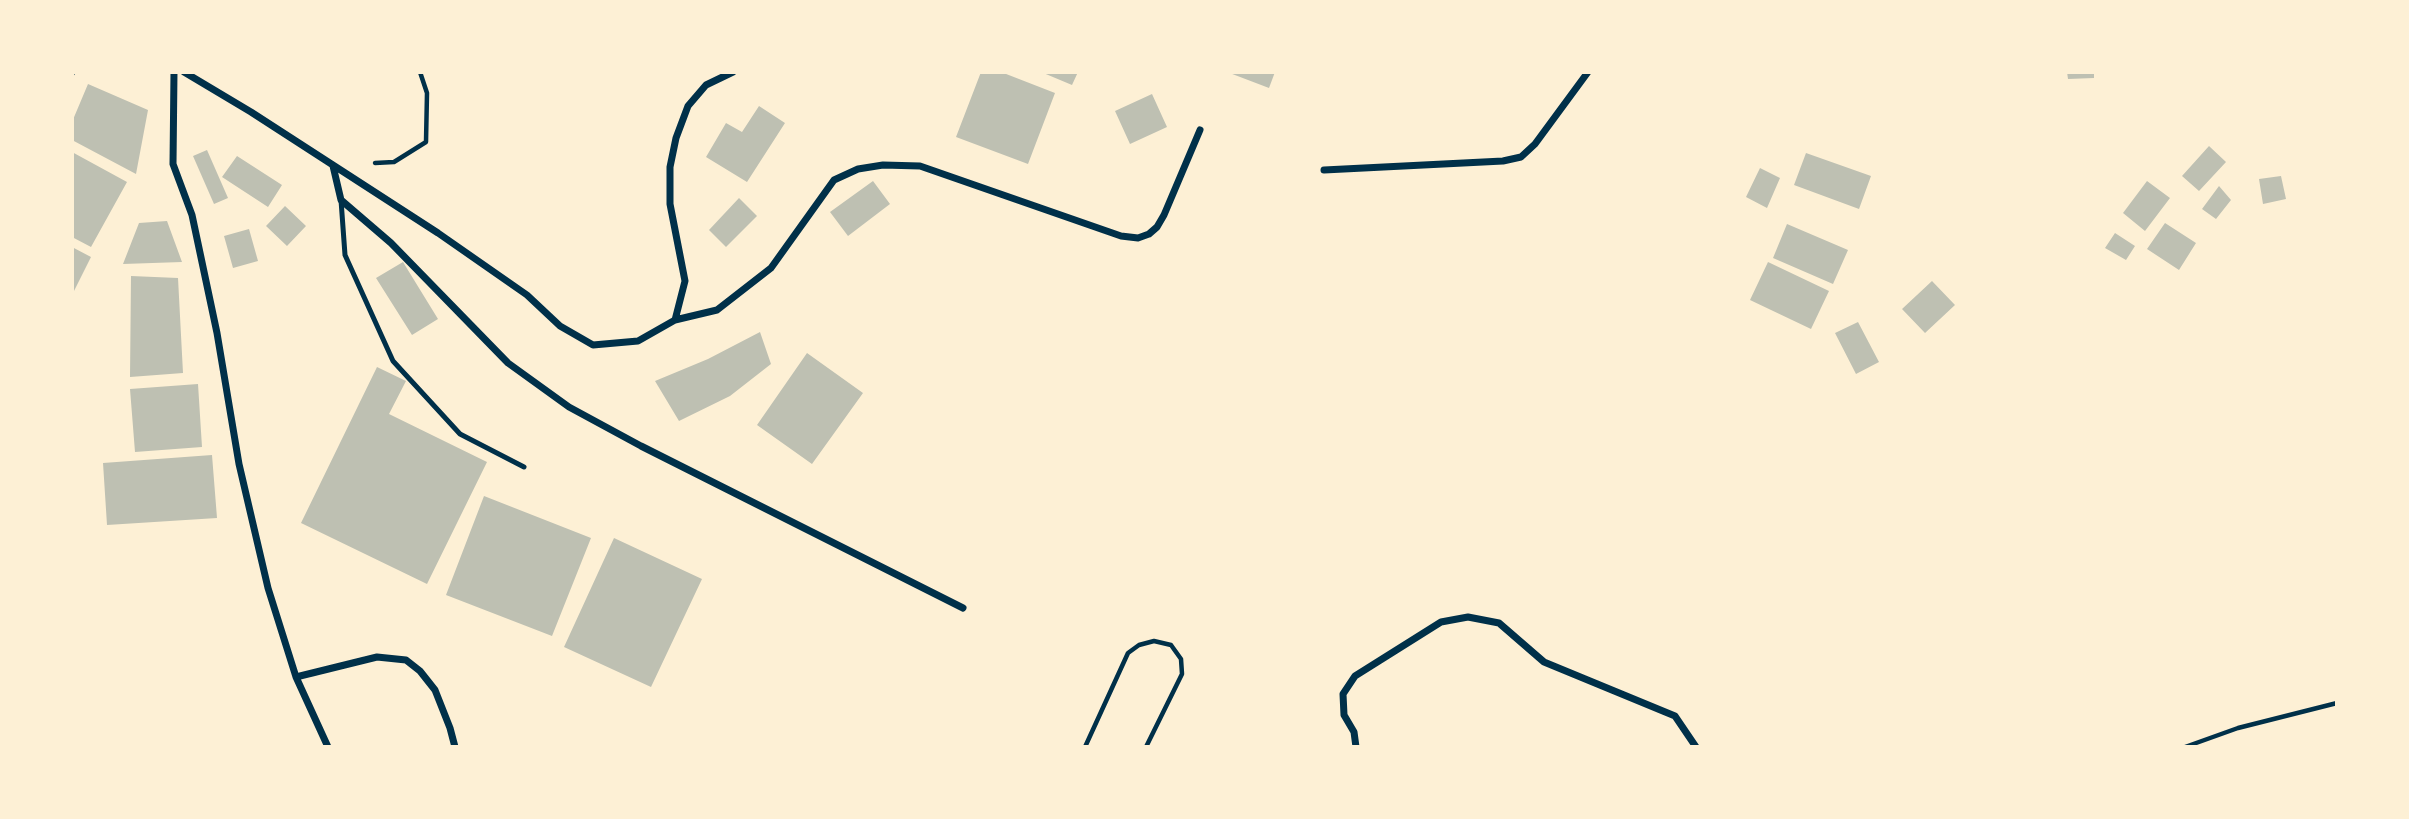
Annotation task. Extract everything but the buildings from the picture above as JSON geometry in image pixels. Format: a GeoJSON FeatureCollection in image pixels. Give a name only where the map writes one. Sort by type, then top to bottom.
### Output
{"type":"FeatureCollection","features":[{"type":"Feature","properties":{"kind":"street"},"geometry":{"type":"LineString","coordinates":[[174,72],[173,164],[191,215],[217,334],[239,464],[268,588],[296,677],[328,747]]}},
{"type":"Feature","properties":{"kind":"street"},"geometry":{"type":"LineString","coordinates":[[184,72],[251,111],[438,233],[527,295],[560,326],[593,345],[638,341],[675,320],[717,310],[771,268],[834,180],[858,169],[883,165],[920,166],[1121,236],[1138,238],[1157,227],[1164,215],[1200,131]]}},
{"type":"Feature","properties":{"kind":"street"},"geometry":{"type":"LineString","coordinates":[[675,320],[685,281],[670,204],[670,167],[676,138],[688,106],[706,85],[733,72]]}},
{"type":"Feature","properties":{"kind":"street"},"geometry":{"type":"LineString","coordinates":[[1324,170],[1503,161],[1521,157],[1535,144],[1588,72]]}},
{"type":"Feature","properties":{"kind":"street"},"geometry":{"type":"LineString","coordinates":[[333,166],[341,200],[391,243],[508,363],[569,407],[963,608]]}},
{"type":"Feature","properties":{"kind":"street"},"geometry":{"type":"LineString","coordinates":[[1356,747],[1354,732],[1345,715],[1343,694],[1354,676],[1441,622],[1468,617],[1499,623],[1544,663],[1675,716],[1696,747]]}},
{"type":"Feature","properties":{"kind":"street"},"geometry":{"type":"LineString","coordinates":[[296,677],[377,657],[406,660],[420,671],[435,690],[455,747]]}},
{"type":"Feature","properties":{"kind":"lane"},"geometry":{"type":"LineString","coordinates":[[341,200],[345,255],[393,361],[460,434],[524,467]]}},
{"type":"Feature","properties":{"kind":"path"},"geometry":{"type":"LineString","coordinates":[[333,166],[394,162],[426,142],[427,93],[421,72]]}},
{"type":"Feature","properties":{"kind":"path"},"geometry":{"type":"LineString","coordinates":[[1085,747],[1128,653],[1139,645],[1154,641],[1171,645],[1181,659],[1182,674],[1146,747]]}},
{"type":"Feature","properties":{"kind":"path"},"geometry":{"type":"LineString","coordinates":[[2185,747],[2238,728],[2337,702]]}}]}
